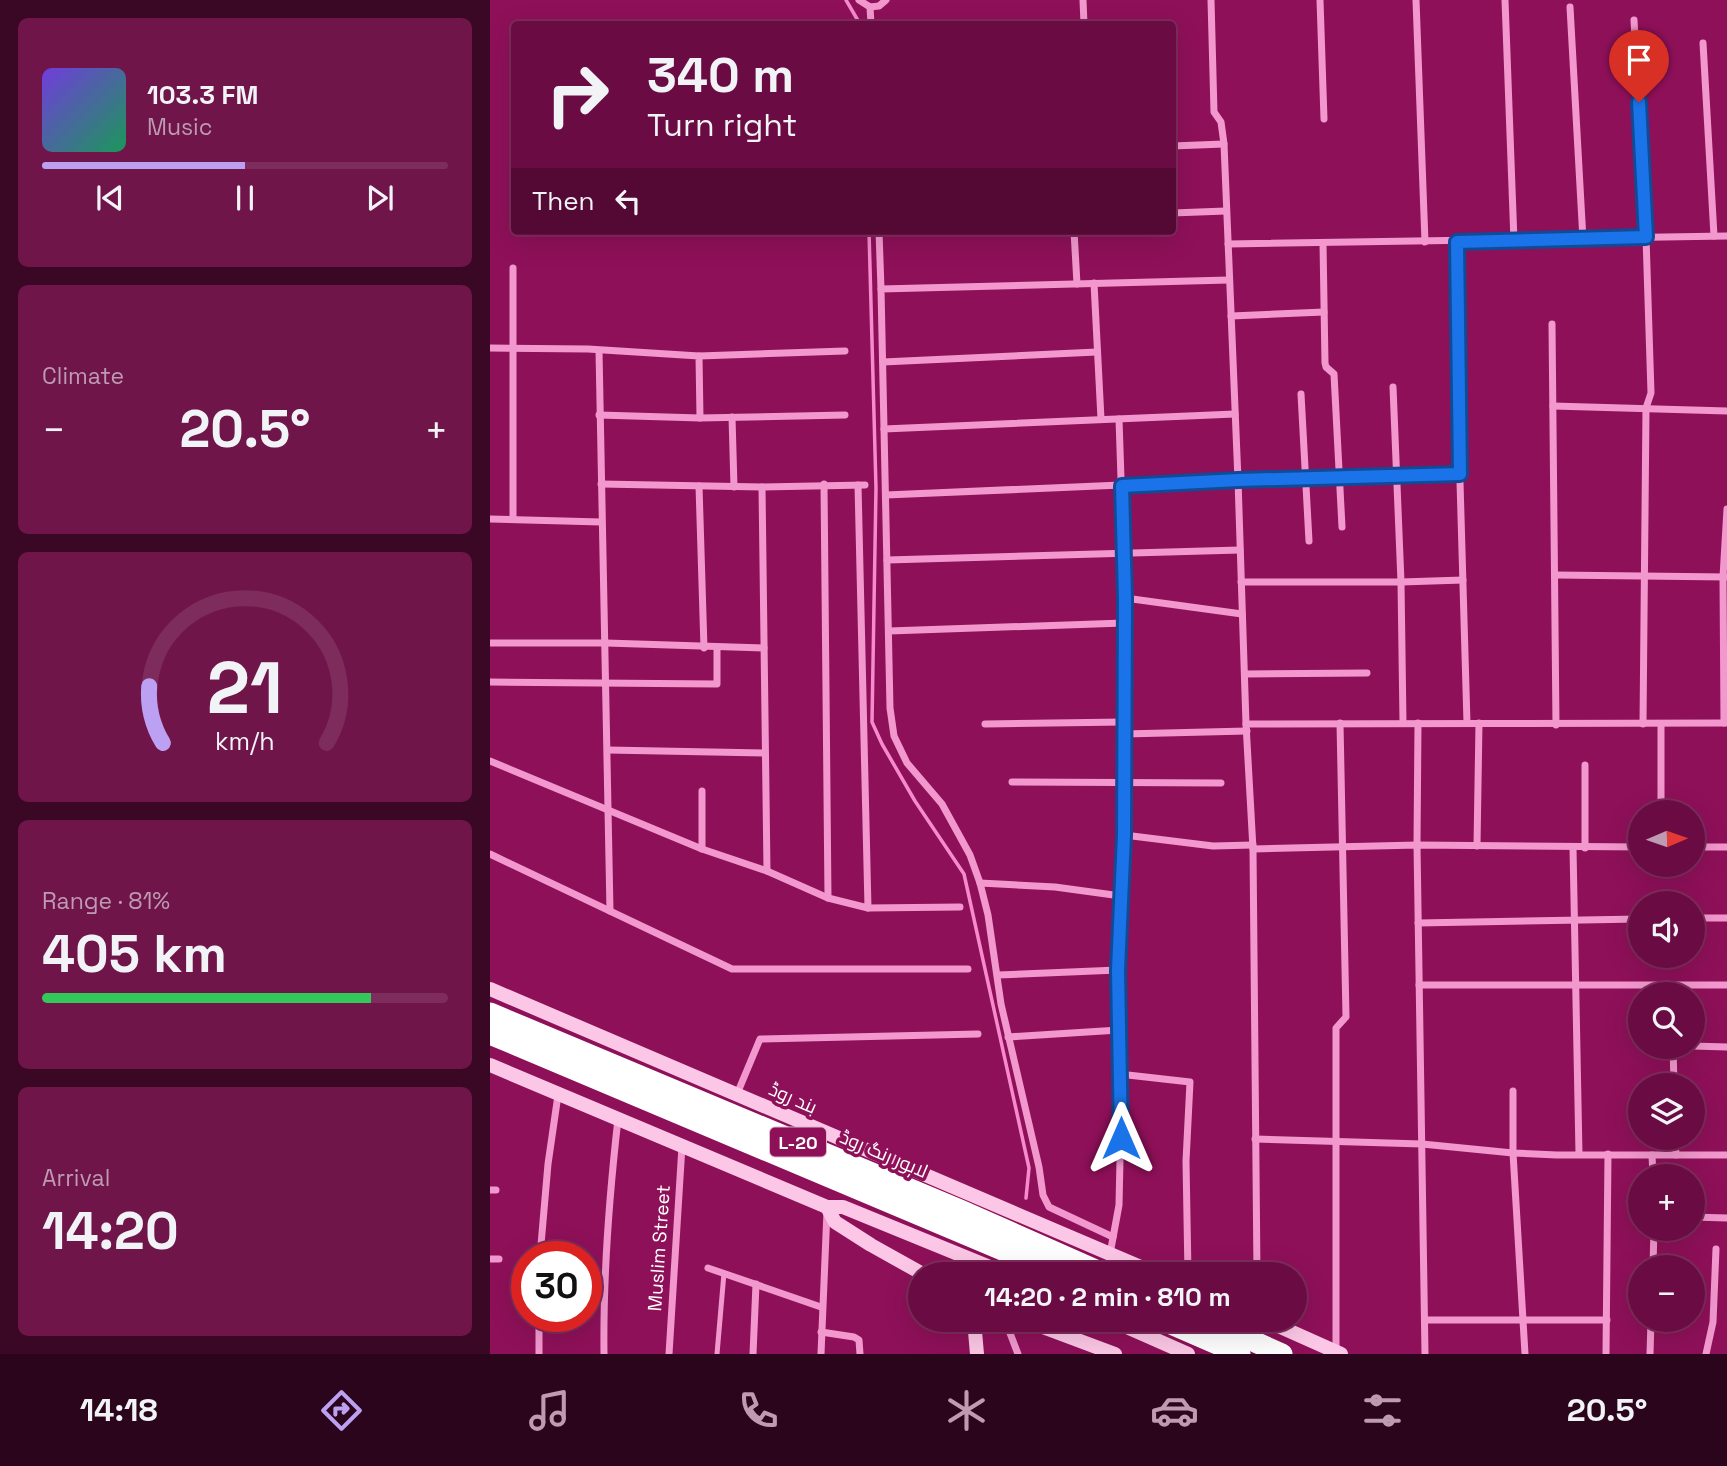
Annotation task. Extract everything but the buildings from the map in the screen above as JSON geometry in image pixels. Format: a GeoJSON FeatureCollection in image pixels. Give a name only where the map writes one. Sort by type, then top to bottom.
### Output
{"type":"FeatureCollection","features":[{"type":"Feature","properties":{"kind":"highway","name":"لاہور رنگ روڈ"},"geometry":{"type":"LineString","coordinates":[[490,1013],[984,1220],[1102,1262]]}},
{"type":"Feature","properties":{"kind":"highway","name":"L-20"},"geometry":{"type":"LineString","coordinates":[[490,1034],[1031,1262]]}},
{"type":"Feature","properties":{"kind":"highway"},"geometry":{"type":"LineString","coordinates":[[1190,1332],[1240,1354]]}},
{"type":"Feature","properties":{"kind":"highway"},"geometry":{"type":"LineString","coordinates":[[1233,1332],[1282,1354]]}},
{"type":"Feature","properties":{"kind":"main road","name":"بند روڈ"},"geometry":{"type":"LineString","coordinates":[[490,989],[737,1094],[1104,1262]]}},
{"type":"Feature","properties":{"kind":"main road"},"geometry":{"type":"LineString","coordinates":[[490,1065],[827,1207],[842,1207],[977,1262]]}},
{"type":"Feature","properties":{"kind":"main road"},"geometry":{"type":"LineString","coordinates":[[778,1186],[806,1125]]}},
{"type":"Feature","properties":{"kind":"main road"},"geometry":{"type":"LineString","coordinates":[[827,1207],[835,1222],[908,1266]]}},
{"type":"Feature","properties":{"kind":"main road"},"geometry":{"type":"LineString","coordinates":[[975,1332],[977,1354]]}},
{"type":"Feature","properties":{"kind":"main road"},"geometry":{"type":"LineString","coordinates":[[1056,1332],[1115,1354]]}},
{"type":"Feature","properties":{"kind":"main road"},"geometry":{"type":"LineString","coordinates":[[1138,1332],[1188,1354]]}},
{"type":"Feature","properties":{"kind":"main road"},"geometry":{"type":"LineString","coordinates":[[1292,1332],[1338,1353]]}},
{"type":"Feature","properties":{"kind":"street"},"geometry":{"type":"LineString","coordinates":[[859,0],[870,7],[878,6],[886,0]]}},
{"type":"Feature","properties":{"kind":"street"},"geometry":{"type":"LineString","coordinates":[[1083,0],[1084,21]]}},
{"type":"Feature","properties":{"kind":"street"},"geometry":{"type":"LineString","coordinates":[[1211,0],[1214,112],[1221,122],[1224,144],[1253,847],[1257,1262]]}},
{"type":"Feature","properties":{"kind":"street"},"geometry":{"type":"LineString","coordinates":[[1320,0],[1324,118]]}},
{"type":"Feature","properties":{"kind":"street"},"geometry":{"type":"LineString","coordinates":[[1416,0],[1425,242]]}},
{"type":"Feature","properties":{"kind":"street"},"geometry":{"type":"LineString","coordinates":[[1505,0],[1514,241]]}},
{"type":"Feature","properties":{"kind":"street"},"geometry":{"type":"LineString","coordinates":[[870,7],[871,21]]}},
{"type":"Feature","properties":{"kind":"street"},"geometry":{"type":"LineString","coordinates":[[1570,7],[1583,240]]}},
{"type":"Feature","properties":{"kind":"street"},"geometry":{"type":"LineString","coordinates":[[1634,20],[1646,237],[1651,393],[1646,408],[1643,724]]}},
{"type":"Feature","properties":{"kind":"street"},"geometry":{"type":"LineString","coordinates":[[1703,43],[1714,236]]}},
{"type":"Feature","properties":{"kind":"street"},"geometry":{"type":"LineString","coordinates":[[1176,146],[1224,144]]}},
{"type":"Feature","properties":{"kind":"street"},"geometry":{"type":"LineString","coordinates":[[1176,212],[1226,211]]}},
{"type":"Feature","properties":{"kind":"street"},"geometry":{"type":"LineString","coordinates":[[879,235],[890,708],[894,736],[907,763],[942,804],[970,855],[980,883],[988,915],[1008,1037],[1023,1093],[1043,1195],[1049,1208],[1113,1237]]}},
{"type":"Feature","properties":{"kind":"street"},"geometry":{"type":"LineString","coordinates":[[1074,235],[1077,284]]}},
{"type":"Feature","properties":{"kind":"street"},"geometry":{"type":"LineString","coordinates":[[1228,244],[1727,236]]}},
{"type":"Feature","properties":{"kind":"street"},"geometry":{"type":"LineString","coordinates":[[1457,242],[1467,723]]}},
{"type":"Feature","properties":{"kind":"street"},"geometry":{"type":"LineString","coordinates":[[1323,243],[1325,363],[1334,374],[1342,527]]}},
{"type":"Feature","properties":{"kind":"street"},"geometry":{"type":"LineString","coordinates":[[513,268],[513,519]]}},
{"type":"Feature","properties":{"kind":"street"},"geometry":{"type":"LineString","coordinates":[[881,289],[1230,280]]}},
{"type":"Feature","properties":{"kind":"street"},"geometry":{"type":"LineString","coordinates":[[1094,283],[1101,419]]}},
{"type":"Feature","properties":{"kind":"street"},"geometry":{"type":"LineString","coordinates":[[1231,316],[1324,312]]}},
{"type":"Feature","properties":{"kind":"street"},"geometry":{"type":"LineString","coordinates":[[1552,324],[1556,725]]}},
{"type":"Feature","properties":{"kind":"street"},"geometry":{"type":"LineString","coordinates":[[490,348],[699,356],[845,351]]}},
{"type":"Feature","properties":{"kind":"street"},"geometry":{"type":"LineString","coordinates":[[599,351],[610,911]]}},
{"type":"Feature","properties":{"kind":"street"},"geometry":{"type":"LineString","coordinates":[[883,362],[1097,352]]}},
{"type":"Feature","properties":{"kind":"street"},"geometry":{"type":"LineString","coordinates":[[699,356],[700,418]]}},
{"type":"Feature","properties":{"kind":"street"},"geometry":{"type":"LineString","coordinates":[[1393,387],[1401,582],[1403,723]]}},
{"type":"Feature","properties":{"kind":"street"},"geometry":{"type":"LineString","coordinates":[[1301,394],[1309,541]]}},
{"type":"Feature","properties":{"kind":"street"},"geometry":{"type":"LineString","coordinates":[[1553,406],[1727,411]]}},
{"type":"Feature","properties":{"kind":"street"},"geometry":{"type":"LineString","coordinates":[[884,429],[1236,414]]}},
{"type":"Feature","properties":{"kind":"street"},"geometry":{"type":"LineString","coordinates":[[599,415],[700,418],[845,415]]}},
{"type":"Feature","properties":{"kind":"street"},"geometry":{"type":"LineString","coordinates":[[732,417],[734,487]]}},
{"type":"Feature","properties":{"kind":"street"},"geometry":{"type":"LineString","coordinates":[[1108,1262],[1119,1205],[1121,1115],[1118,970],[1124,835],[1125,598],[1119,419]]}},
{"type":"Feature","properties":{"kind":"street"},"geometry":{"type":"LineString","coordinates":[[886,495],[1238,480],[1460,474]]}},
{"type":"Feature","properties":{"kind":"street"},"geometry":{"type":"LineString","coordinates":[[601,484],[734,487],[862,485],[868,908]]}},
{"type":"Feature","properties":{"kind":"street"},"geometry":{"type":"LineString","coordinates":[[824,484],[828,898]]}},
{"type":"Feature","properties":{"kind":"street"},"geometry":{"type":"LineString","coordinates":[[699,486],[704,648]]}},
{"type":"Feature","properties":{"kind":"street"},"geometry":{"type":"LineString","coordinates":[[762,487],[767,871]]}},
{"type":"Feature","properties":{"kind":"street"},"geometry":{"type":"LineString","coordinates":[[1124,734],[1340,723],[1726,723],[1727,509]]}},
{"type":"Feature","properties":{"kind":"street"},"geometry":{"type":"LineString","coordinates":[[490,519],[601,522]]}},
{"type":"Feature","properties":{"kind":"street"},"geometry":{"type":"LineString","coordinates":[[887,559],[1240,550]]}},
{"type":"Feature","properties":{"kind":"street"},"geometry":{"type":"LineString","coordinates":[[1556,575],[1725,577]]}},
{"type":"Feature","properties":{"kind":"street"},"geometry":{"type":"LineString","coordinates":[[1241,583],[1463,580]]}},
{"type":"Feature","properties":{"kind":"street"},"geometry":{"type":"LineString","coordinates":[[1125,598],[1242,614]]}},
{"type":"Feature","properties":{"kind":"street"},"geometry":{"type":"LineString","coordinates":[[888,631],[1124,623]]}},
{"type":"Feature","properties":{"kind":"street"},"geometry":{"type":"LineString","coordinates":[[490,643],[606,643],[764,648]]}},
{"type":"Feature","properties":{"kind":"street"},"geometry":{"type":"LineString","coordinates":[[490,682],[717,684],[717,648]]}},
{"type":"Feature","properties":{"kind":"street"},"geometry":{"type":"LineString","coordinates":[[1245,674],[1367,673]]}},
{"type":"Feature","properties":{"kind":"street"},"geometry":{"type":"LineString","coordinates":[[985,724],[1123,722]]}},
{"type":"Feature","properties":{"kind":"street"},"geometry":{"type":"LineString","coordinates":[[1338,1353],[1336,1028],[1346,1017],[1340,723]]}},
{"type":"Feature","properties":{"kind":"street"},"geometry":{"type":"LineString","coordinates":[[1418,723],[1417,845],[1425,1354]]}},
{"type":"Feature","properties":{"kind":"street"},"geometry":{"type":"LineString","coordinates":[[1477,846],[1479,723]]}},
{"type":"Feature","properties":{"kind":"street"},"geometry":{"type":"LineString","coordinates":[[1661,724],[1661,800]]}},
{"type":"Feature","properties":{"kind":"street"},"geometry":{"type":"LineString","coordinates":[[608,750],[765,753]]}},
{"type":"Feature","properties":{"kind":"street"},"geometry":{"type":"LineString","coordinates":[[490,761],[702,849],[767,871],[828,898],[868,908],[960,907]]}},
{"type":"Feature","properties":{"kind":"street"},"geometry":{"type":"LineString","coordinates":[[1585,765],[1585,848]]}},
{"type":"Feature","properties":{"kind":"street"},"geometry":{"type":"LineString","coordinates":[[1012,782],[1220,783]]}},
{"type":"Feature","properties":{"kind":"street"},"geometry":{"type":"LineString","coordinates":[[702,791],[702,849]]}},
{"type":"Feature","properties":{"kind":"street"},"geometry":{"type":"LineString","coordinates":[[1124,835],[1213,846],[1253,847],[1628,847]]}},
{"type":"Feature","properties":{"kind":"street"},"geometry":{"type":"LineString","coordinates":[[1705,847],[1727,847]]}},
{"type":"Feature","properties":{"kind":"street"},"geometry":{"type":"LineString","coordinates":[[1573,848],[1579,1154]]}},
{"type":"Feature","properties":{"kind":"street"},"geometry":{"type":"LineString","coordinates":[[490,855],[732,969],[968,969]]}},
{"type":"Feature","properties":{"kind":"street"},"geometry":{"type":"LineString","coordinates":[[980,883],[1055,887],[1121,896]]}},
{"type":"Feature","properties":{"kind":"street"},"geometry":{"type":"LineString","coordinates":[[1705,918],[1727,918]]}},
{"type":"Feature","properties":{"kind":"street"},"geometry":{"type":"LineString","coordinates":[[1418,923],[1628,919]]}},
{"type":"Feature","properties":{"kind":"street"},"geometry":{"type":"LineString","coordinates":[[998,975],[1118,970]]}},
{"type":"Feature","properties":{"kind":"street"},"geometry":{"type":"LineString","coordinates":[[1419,985],[1628,985]]}},
{"type":"Feature","properties":{"kind":"street"},"geometry":{"type":"LineString","coordinates":[[1705,985],[1727,985]]}},
{"type":"Feature","properties":{"kind":"street"},"geometry":{"type":"LineString","coordinates":[[1008,1037],[1119,1030]]}},
{"type":"Feature","properties":{"kind":"street"},"geometry":{"type":"LineString","coordinates":[[737,1094],[760,1039],[978,1034]]}},
{"type":"Feature","properties":{"kind":"street"},"geometry":{"type":"LineString","coordinates":[[1705,1046],[1727,1047]]}},
{"type":"Feature","properties":{"kind":"street"},"geometry":{"type":"LineString","coordinates":[[1119,1074],[1190,1082],[1186,1161],[1188,1262]]}},
{"type":"Feature","properties":{"kind":"street"},"geometry":{"type":"LineString","coordinates":[[1513,1091],[1513,1153],[1525,1354]]}},
{"type":"Feature","properties":{"kind":"street"},"geometry":{"type":"LineString","coordinates":[[541,1241],[558,1094]]}},
{"type":"Feature","properties":{"kind":"street"},"geometry":{"type":"LineString","coordinates":[[604,1354],[603,1294],[607,1217],[618,1118]]}},
{"type":"Feature","properties":{"kind":"street"},"geometry":{"type":"LineString","coordinates":[[1255,1139],[1422,1143],[1513,1153],[1727,1156]]}},
{"type":"Feature","properties":{"kind":"street","name":"Muslim Street"},"geometry":{"type":"LineString","coordinates":[[669,1354],[682,1145]]}},
{"type":"Feature","properties":{"kind":"street"},"geometry":{"type":"LineString","coordinates":[[1676,1150],[1676,1155]]}},
{"type":"Feature","properties":{"kind":"street"},"geometry":{"type":"LineString","coordinates":[[1606,1354],[1608,1154]]}},
{"type":"Feature","properties":{"kind":"street"},"geometry":{"type":"LineString","coordinates":[[1652,1154],[1652,1164]]}},
{"type":"Feature","properties":{"kind":"street"},"geometry":{"type":"LineString","coordinates":[[821,1354],[827,1207]]}},
{"type":"Feature","properties":{"kind":"street"},"geometry":{"type":"LineString","coordinates":[[1705,1217],[1727,1218]]}},
{"type":"Feature","properties":{"kind":"street"},"geometry":{"type":"LineString","coordinates":[[1706,1354],[1713,1322],[1716,1249]]}},
{"type":"Feature","properties":{"kind":"street"},"geometry":{"type":"LineString","coordinates":[[708,1268],[821,1307]]}},
{"type":"Feature","properties":{"kind":"street"},"geometry":{"type":"LineString","coordinates":[[753,1354],[756,1284]]}},
{"type":"Feature","properties":{"kind":"street"},"geometry":{"type":"LineString","coordinates":[[1425,1320],[1606,1320]]}},
{"type":"Feature","properties":{"kind":"street"},"geometry":{"type":"LineString","coordinates":[[539,1332],[539,1354]]}},
{"type":"Feature","properties":{"kind":"street"},"geometry":{"type":"LineString","coordinates":[[821,1332],[854,1337],[859,1340],[860,1354]]}},
{"type":"Feature","properties":{"kind":"street"},"geometry":{"type":"LineString","coordinates":[[1010,1332],[1018,1354]]}},
{"type":"Feature","properties":{"kind":"street"},"geometry":{"type":"LineString","coordinates":[[1650,1354],[1651,1332]]}},
{"type":"Feature","properties":{"kind":"lane"},"geometry":{"type":"LineString","coordinates":[[718,1354],[724,1273]]}},
{"type":"Feature","properties":{"kind":"waterway"},"geometry":{"type":"LineString","coordinates":[[846,0],[858,21]]}},
{"type":"Feature","properties":{"kind":"waterway"},"geometry":{"type":"LineString","coordinates":[[869,235],[876,488],[872,722],[915,801],[964,874],[1029,1168],[1026,1198]]}},
{"type":"Feature","properties":{"kind":"route"},"geometry":{"type":"LineString","coordinates":[[1121,1138],[1118,970],[1124,835],[1125,598],[1122,486],[1460,474],[1457,242],[1646,237],[1639,102]]}}]}
